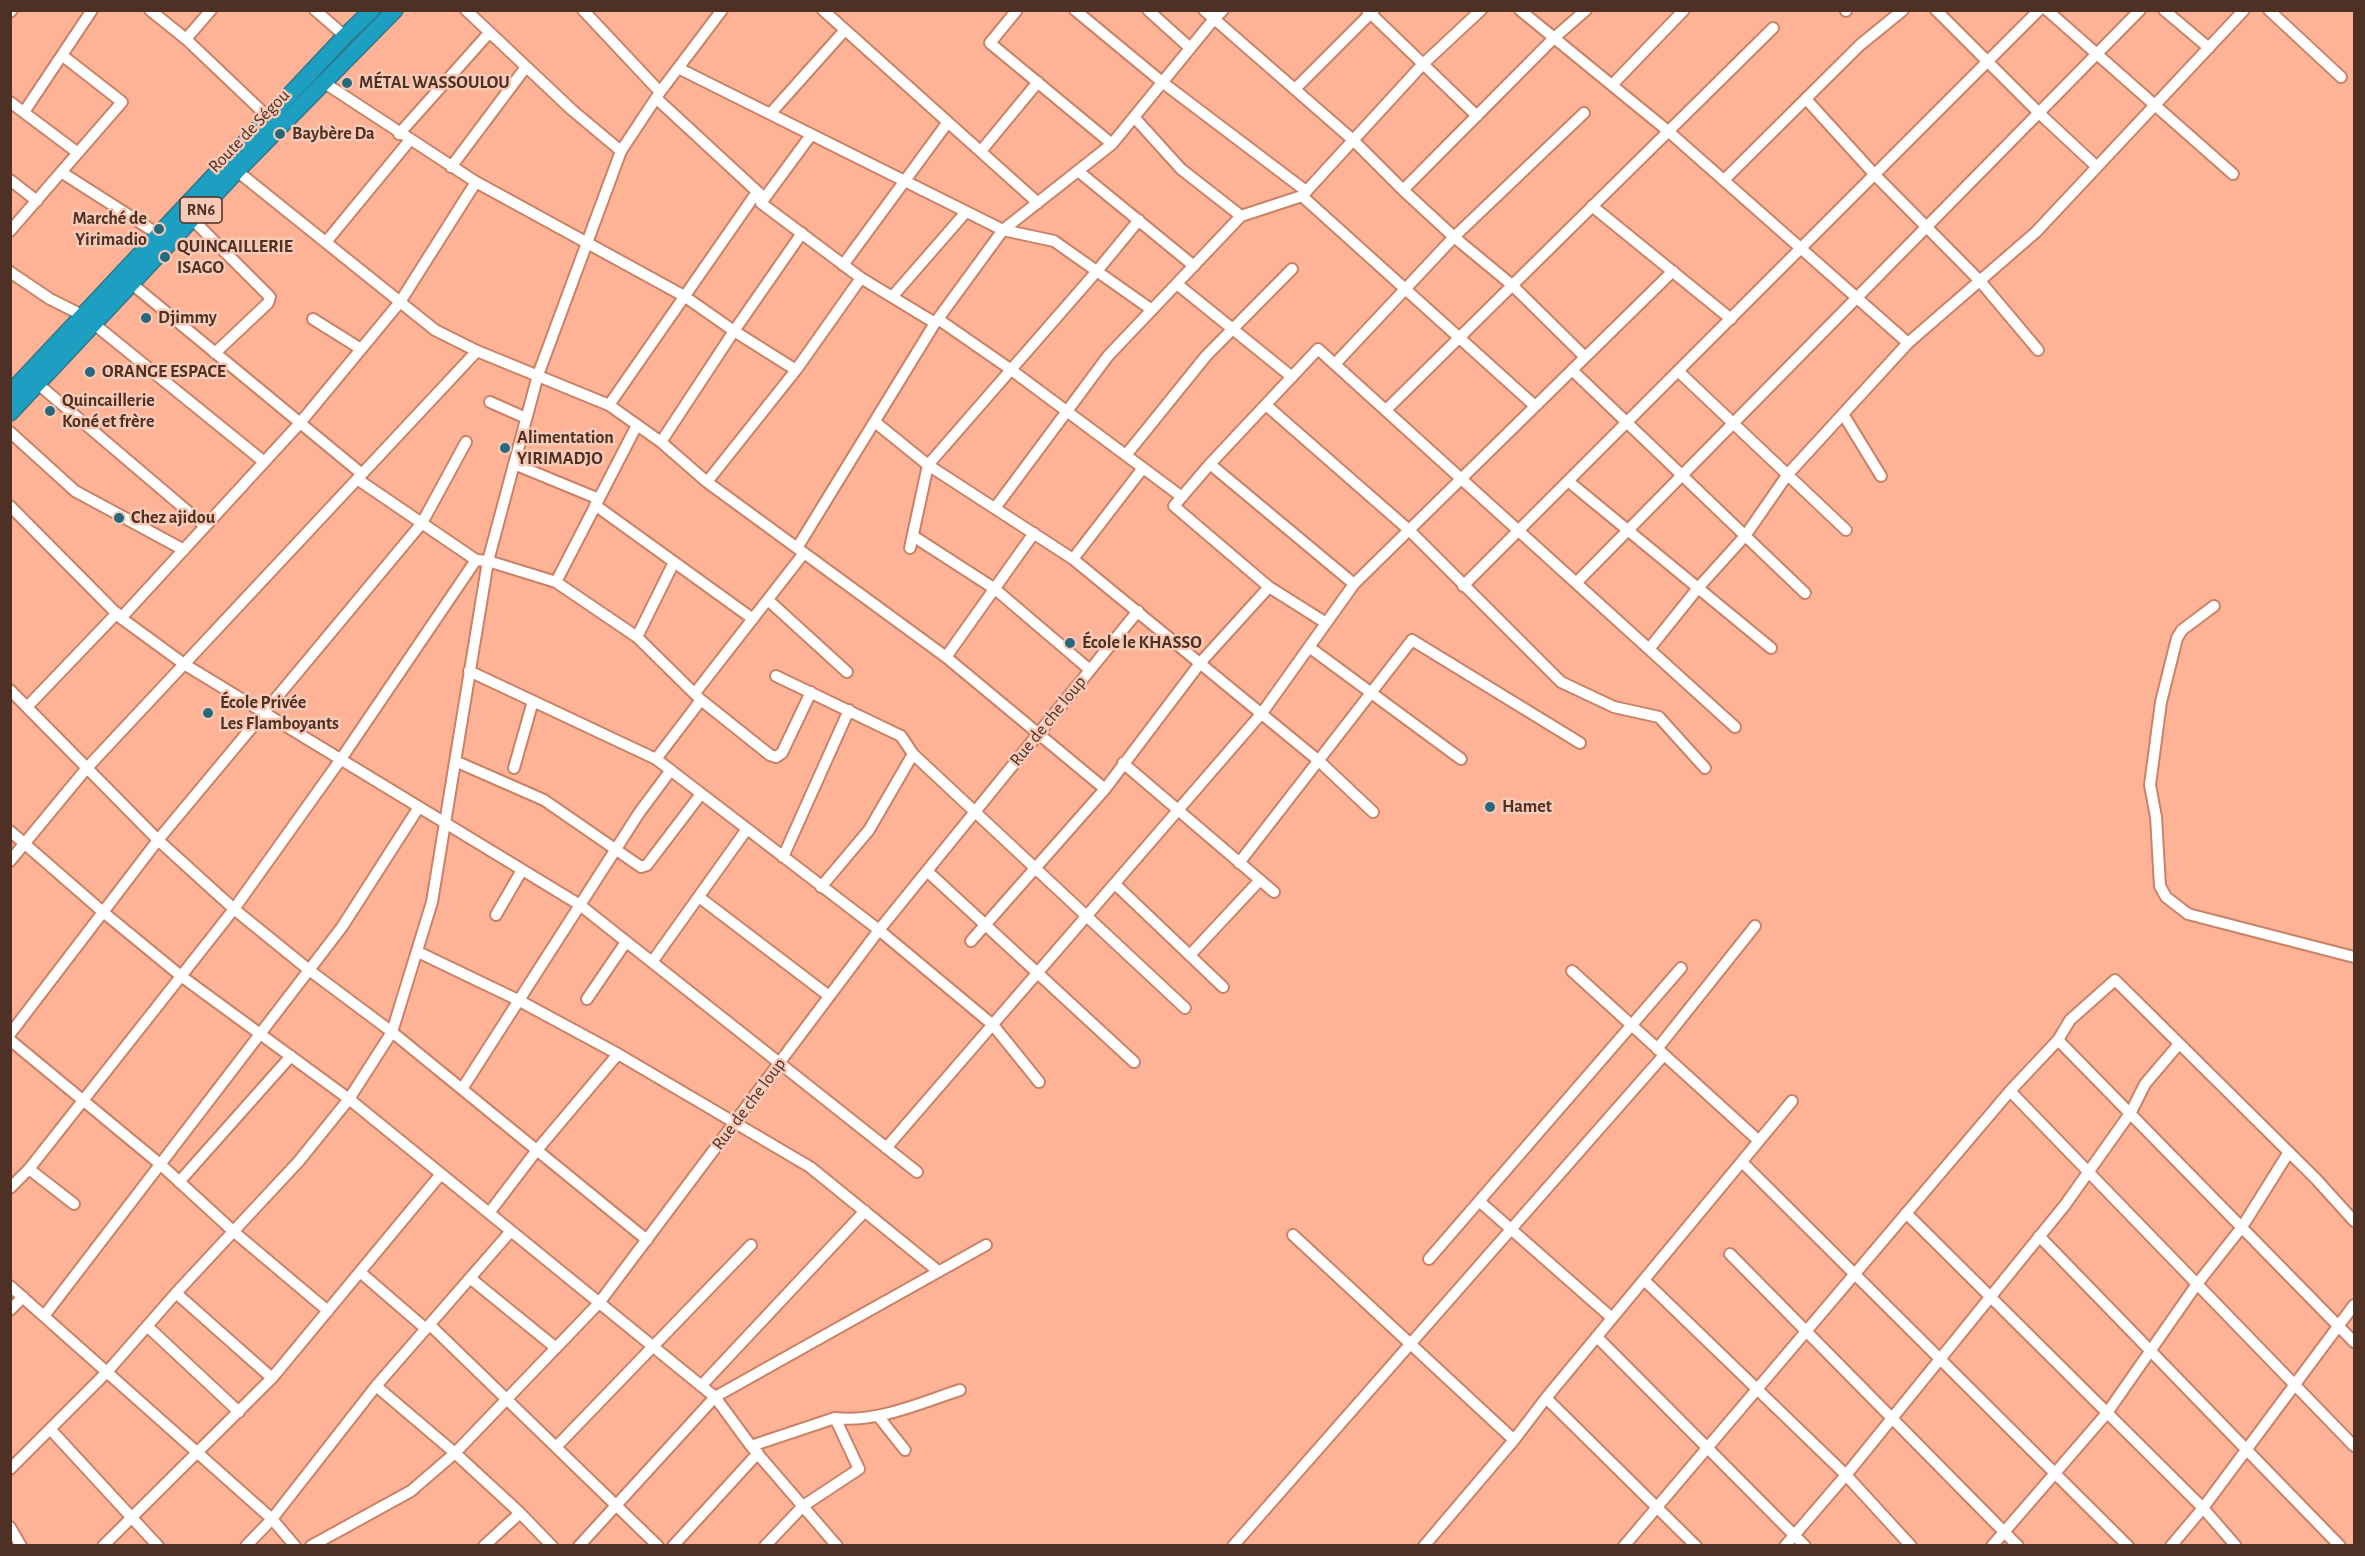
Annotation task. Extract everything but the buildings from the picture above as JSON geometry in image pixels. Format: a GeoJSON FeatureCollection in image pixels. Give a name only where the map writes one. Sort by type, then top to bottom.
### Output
{"type":"FeatureCollection","features":[{"type":"Feature","properties":{"kind":"highway","name":"Route de Ségou"},"geometry":{"type":"LineString","coordinates":[[10,413],[38,384],[158,234],[372,10]]}},
{"type":"Feature","properties":{"kind":"highway","name":"Route de Ségou"},"geometry":{"type":"LineString","coordinates":[[10,393],[88,320],[132,284],[237,171],[395,10]]}},
{"type":"Feature","properties":{"kind":"street"},"geometry":{"type":"LineString","coordinates":[[24,112],[92,10]]}},
{"type":"Feature","properties":{"kind":"street"},"geometry":{"type":"LineString","coordinates":[[150,10],[186,39],[268,117]]}},
{"type":"Feature","properties":{"kind":"street"},"geometry":{"type":"LineString","coordinates":[[186,39],[211,10]]}},
{"type":"Feature","properties":{"kind":"street"},"geometry":{"type":"LineString","coordinates":[[315,10],[345,36]]}},
{"type":"Feature","properties":{"kind":"street"},"geometry":{"type":"LineString","coordinates":[[466,10],[526,68],[621,151]]}},
{"type":"Feature","properties":{"kind":"street"},"geometry":{"type":"LineString","coordinates":[[583,10],[658,95],[761,195],[761,203],[861,278],[936,321],[1010,369],[1182,497]]}},
{"type":"Feature","properties":{"kind":"street"},"geometry":{"type":"LineString","coordinates":[[10,1469],[107,1372],[176,1293],[299,1161],[349,1099],[392,1032],[432,902],[488,561],[538,375],[621,151],[658,95],[722,10]]}},
{"type":"Feature","properties":{"kind":"street"},"geometry":{"type":"LineString","coordinates":[[823,10],[1038,203]]}},
{"type":"Feature","properties":{"kind":"street"},"geometry":{"type":"LineString","coordinates":[[1017,10],[990,43],[1112,144]]}},
{"type":"Feature","properties":{"kind":"street"},"geometry":{"type":"LineString","coordinates":[[1148,10],[1190,48]]}},
{"type":"Feature","properties":{"kind":"street"},"geometry":{"type":"LineString","coordinates":[[1204,10],[1353,140],[1454,237],[1512,285],[1585,357]]}},
{"type":"Feature","properties":{"kind":"street"},"geometry":{"type":"LineString","coordinates":[[656,759],[801,550],[936,321],[1004,230],[1112,144],[1223,10]]}},
{"type":"Feature","properties":{"kind":"street"},"geometry":{"type":"LineString","coordinates":[[996,508],[1108,357],[1241,216],[1304,194],[1423,64],[1481,10]]}},
{"type":"Feature","properties":{"kind":"street"},"geometry":{"type":"LineString","coordinates":[[1520,10],[1668,131],[1908,343]]}},
{"type":"Feature","properties":{"kind":"street"},"geometry":{"type":"LineString","coordinates":[[1403,190],[1554,38],[1586,10]]}},
{"type":"Feature","properties":{"kind":"street"},"geometry":{"type":"LineString","coordinates":[[1612,86],[1684,10]]}},
{"type":"Feature","properties":{"kind":"street"},"geometry":{"type":"LineString","coordinates":[[1724,180],[1860,45],[1903,10]]}},
{"type":"Feature","properties":{"kind":"street"},"geometry":{"type":"LineString","coordinates":[[1936,10],[2097,167]]}},
{"type":"Feature","properties":{"kind":"street"},"geometry":{"type":"LineString","coordinates":[[1463,586],[2039,10]]}},
{"type":"Feature","properties":{"kind":"street"},"geometry":{"type":"LineString","coordinates":[[2047,10],[2233,174]]}},
{"type":"Feature","properties":{"kind":"street"},"geometry":{"type":"LineString","coordinates":[[1576,583],[2140,10]]}},
{"type":"Feature","properties":{"kind":"street"},"geometry":{"type":"LineString","coordinates":[[2164,10],[2209,48]]}},
{"type":"Feature","properties":{"kind":"street"},"geometry":{"type":"LineString","coordinates":[[1649,648],[1698,588],[1745,536],[1788,474],[1908,343],[2036,232],[2244,10]]}},
{"type":"Feature","properties":{"kind":"street"},"geometry":{"type":"LineString","coordinates":[[2269,10],[2341,77]]}},
{"type":"Feature","properties":{"kind":"street"},"geometry":{"type":"LineString","coordinates":[[1081,12],[1162,82],[1304,194],[1405,290],[1535,406]]}},
{"type":"Feature","properties":{"kind":"street"},"geometry":{"type":"LineString","coordinates":[[1295,89],[1370,12],[1477,116]]}},
{"type":"Feature","properties":{"kind":"street"},"geometry":{"type":"LineString","coordinates":[[1386,410],[1773,28]]}},
{"type":"Feature","properties":{"kind":"street"},"geometry":{"type":"LineString","coordinates":[[770,114],[845,30]]}},
{"type":"Feature","properties":{"kind":"street"},"geometry":{"type":"LineString","coordinates":[[399,134],[489,33]]}},
{"type":"Feature","properties":{"kind":"street"},"geometry":{"type":"LineString","coordinates":[[10,231],[122,102],[63,56]]}},
{"type":"Feature","properties":{"kind":"street"},"geometry":{"type":"LineString","coordinates":[[452,166],[526,68]]}},
{"type":"Feature","properties":{"kind":"street"},"geometry":{"type":"LineString","coordinates":[[678,68],[1004,230],[1054,242],[1152,310]]}},
{"type":"Feature","properties":{"kind":"street"},"geometry":{"type":"LineString","coordinates":[[323,82],[399,134],[476,182],[684,296],[796,370]]}},
{"type":"Feature","properties":{"kind":"street"},"geometry":{"type":"LineString","coordinates":[[981,151],[1038,82]]}},
{"type":"Feature","properties":{"kind":"street"},"geometry":{"type":"LineString","coordinates":[[1806,99],[1875,175],[1980,281],[2038,350]]}},
{"type":"Feature","properties":{"kind":"street"},"geometry":{"type":"LineString","coordinates":[[10,102],[78,153]]}},
{"type":"Feature","properties":{"kind":"street"},"geometry":{"type":"LineString","coordinates":[[1335,364],[1454,237],[1584,112]]}},
{"type":"Feature","properties":{"kind":"street"},"geometry":{"type":"LineString","coordinates":[[1134,117],[1181,169],[1241,216]]}},
{"type":"Feature","properties":{"kind":"street"},"geometry":{"type":"LineString","coordinates":[[843,265],[948,123]]}},
{"type":"Feature","properties":{"kind":"street"},"geometry":{"type":"LineString","coordinates":[[609,405],[684,296],[761,195],[811,135]]}},
{"type":"Feature","properties":{"kind":"street"},"geometry":{"type":"LineString","coordinates":[[326,242],[410,140]]}},
{"type":"Feature","properties":{"kind":"street"},"geometry":{"type":"LineString","coordinates":[[237,171],[435,330],[477,351],[609,405],[661,442],[707,482],[946,657],[1105,789]]}},
{"type":"Feature","properties":{"kind":"street"},"geometry":{"type":"LineString","coordinates":[[1078,171],[1194,266]]}},
{"type":"Feature","properties":{"kind":"street"},"geometry":{"type":"LineString","coordinates":[[61,172],[158,234]]}},
{"type":"Feature","properties":{"kind":"street"},"geometry":{"type":"LineString","coordinates":[[10,180],[37,201]]}},
{"type":"Feature","properties":{"kind":"street"},"geometry":{"type":"LineString","coordinates":[[27,707],[184,550],[300,423],[400,302],[476,182]]}},
{"type":"Feature","properties":{"kind":"street"},"geometry":{"type":"LineString","coordinates":[[1592,206],[1731,319]]}},
{"type":"Feature","properties":{"kind":"street"},"geometry":{"type":"LineString","coordinates":[[892,297],[966,212]]}},
{"type":"Feature","properties":{"kind":"street"},"geometry":{"type":"LineString","coordinates":[[192,219],[270,297],[268,303],[215,353]]}},
{"type":"Feature","properties":{"kind":"street"},"geometry":{"type":"LineString","coordinates":[[910,548],[928,465],[1139,220]]}},
{"type":"Feature","properties":{"kind":"street"},"geometry":{"type":"LineString","coordinates":[[661,442],[734,331],[802,234]]}},
{"type":"Feature","properties":{"kind":"street"},"geometry":{"type":"LineString","coordinates":[[1126,455],[1206,356],[1292,269]]}},
{"type":"Feature","properties":{"kind":"street"},"geometry":{"type":"LineString","coordinates":[[886,1148],[1262,713],[1354,584],[1673,271]]}},
{"type":"Feature","properties":{"kind":"street"},"geometry":{"type":"LineString","coordinates":[[10,272],[50,299],[88,320],[263,461]]}},
{"type":"Feature","properties":{"kind":"street"},"geometry":{"type":"LineString","coordinates":[[707,482],[796,370],[861,278]]}},
{"type":"Feature","properties":{"kind":"street"},"geometry":{"type":"LineString","coordinates":[[132,284],[300,423],[359,476],[422,523],[476,560],[488,561],[556,582],[638,637],[698,697],[770,755],[776,757],[782,753],[811,692]]}},
{"type":"Feature","properties":{"kind":"street"},"geometry":{"type":"LineString","coordinates":[[1177,284],[1292,376]]}},
{"type":"Feature","properties":{"kind":"street"},"geometry":{"type":"LineString","coordinates":[[313,319],[361,349]]}},
{"type":"Feature","properties":{"kind":"street"},"geometry":{"type":"LineString","coordinates":[[1326,623],[1269,587],[1174,506],[1210,464],[1318,349],[1734,726]]}},
{"type":"Feature","properties":{"kind":"street"},"geometry":{"type":"LineString","coordinates":[[10,861],[87,769],[477,351]]}},
{"type":"Feature","properties":{"kind":"street"},"geometry":{"type":"LineString","coordinates":[[1572,370],[1805,593]]}},
{"type":"Feature","properties":{"kind":"street"},"geometry":{"type":"LineString","coordinates":[[1678,371],[1846,530]]}},
{"type":"Feature","properties":{"kind":"street"},"geometry":{"type":"LineString","coordinates":[[38,384],[205,526]]}},
{"type":"Feature","properties":{"kind":"street"},"geometry":{"type":"LineString","coordinates":[[490,402],[526,418]]}},
{"type":"Feature","properties":{"kind":"street"},"geometry":{"type":"LineString","coordinates":[[1266,405],[1409,530],[1561,682],[1614,707],[1659,717],[1705,768]]}},
{"type":"Feature","properties":{"kind":"street"},"geometry":{"type":"LineString","coordinates":[[1843,414],[1881,476]]}},
{"type":"Feature","properties":{"kind":"street"},"geometry":{"type":"LineString","coordinates":[[875,422],[928,465],[1073,559],[1138,610],[1319,761],[1373,812]]}},
{"type":"Feature","properties":{"kind":"street"},"geometry":{"type":"LineString","coordinates":[[556,582],[637,425]]}},
{"type":"Feature","properties":{"kind":"street"},"geometry":{"type":"LineString","coordinates":[[10,432],[75,491],[184,550]]}},
{"type":"Feature","properties":{"kind":"street"},"geometry":{"type":"LineString","coordinates":[[10,1034],[158,840],[422,523],[466,442]]}},
{"type":"Feature","properties":{"kind":"street"},"geometry":{"type":"LineString","coordinates":[[514,464],[597,502],[674,562],[753,619]]}},
{"type":"Feature","properties":{"kind":"street"},"geometry":{"type":"LineString","coordinates":[[1210,464],[1354,584]]}},
{"type":"Feature","properties":{"kind":"street"},"geometry":{"type":"LineString","coordinates":[[1073,559],[1143,468]]}},
{"type":"Feature","properties":{"kind":"street"},"geometry":{"type":"LineString","coordinates":[[1568,481],[1771,648]]}},
{"type":"Feature","properties":{"kind":"street"},"geometry":{"type":"LineString","coordinates":[[10,506],[119,616],[184,664],[580,905],[916,1172]]}},
{"type":"Feature","properties":{"kind":"street"},"geometry":{"type":"LineString","coordinates":[[946,657],[1034,533]]}},
{"type":"Feature","properties":{"kind":"street"},"geometry":{"type":"LineString","coordinates":[[913,536],[995,589],[1090,670]]}},
{"type":"Feature","properties":{"kind":"street"},"geometry":{"type":"LineString","coordinates":[[10,1188],[29,1169],[234,909],[476,560]]}},
{"type":"Feature","properties":{"kind":"street"},"geometry":{"type":"LineString","coordinates":[[638,637],[674,562]]}},
{"type":"Feature","properties":{"kind":"street"},"geometry":{"type":"LineString","coordinates":[[971,941],[1105,789],[1201,662],[1269,587]]}},
{"type":"Feature","properties":{"kind":"street"},"geometry":{"type":"LineString","coordinates":[[768,600],[846,672]]}},
{"type":"Feature","properties":{"kind":"street"},"geometry":{"type":"LineString","coordinates":[[2214,606],[2182,630],[2177,639],[2161,702],[2150,785],[2156,817],[2160,886],[2166,897],[2188,914],[2355,957]]}},
{"type":"Feature","properties":{"kind":"street","name":"Rue de che loup"},"geometry":{"type":"LineString","coordinates":[[311,1545],[411,1491],[454,1453],[599,1303],[879,930],[1138,610]]}},
{"type":"Feature","properties":{"kind":"street"},"geometry":{"type":"LineString","coordinates":[[1239,863],[1413,640],[1580,743]]}},
{"type":"Feature","properties":{"kind":"street"},"geometry":{"type":"LineString","coordinates":[[1309,647],[1461,759]]}},
{"type":"Feature","properties":{"kind":"street"},"geometry":{"type":"LineString","coordinates":[[469,670],[656,759],[879,930],[993,1025],[1039,1082]]}},
{"type":"Feature","properties":{"kind":"street"},"geometry":{"type":"LineString","coordinates":[[776,676],[901,736],[913,754],[1185,1008]]}},
{"type":"Feature","properties":{"kind":"street"},"geometry":{"type":"LineString","coordinates":[[10,690],[158,840],[234,909],[309,970],[392,1032],[647,1239]]}},
{"type":"Feature","properties":{"kind":"street"},"geometry":{"type":"LineString","coordinates":[[514,768],[533,701]]}},
{"type":"Feature","properties":{"kind":"street"},"geometry":{"type":"LineString","coordinates":[[783,857],[849,710]]}},
{"type":"Feature","properties":{"kind":"street"},"geometry":{"type":"LineString","coordinates":[[821,887],[869,830],[913,754]]}},
{"type":"Feature","properties":{"kind":"street"},"geometry":{"type":"LineString","coordinates":[[455,761],[544,800],[641,867],[647,865],[701,794]]}},
{"type":"Feature","properties":{"kind":"street"},"geometry":{"type":"LineString","coordinates":[[1123,763],[1274,892]]}},
{"type":"Feature","properties":{"kind":"street"},"geometry":{"type":"LineString","coordinates":[[462,1089],[615,850],[671,770]]}},
{"type":"Feature","properties":{"kind":"street"},"geometry":{"type":"LineString","coordinates":[[44,1316],[342,927],[419,807]]}},
{"type":"Feature","properties":{"kind":"street"},"geometry":{"type":"LineString","coordinates":[[652,962],[747,829]]}},
{"type":"Feature","properties":{"kind":"street"},"geometry":{"type":"LineString","coordinates":[[10,831],[182,976],[349,1099],[715,1397],[754,1449],[837,1545]]}},
{"type":"Feature","properties":{"kind":"street"},"geometry":{"type":"LineString","coordinates":[[496,915],[522,870]]}},
{"type":"Feature","properties":{"kind":"street"},"geometry":{"type":"LineString","coordinates":[[927,871],[1134,1062]]}},
{"type":"Feature","properties":{"kind":"street"},"geometry":{"type":"LineString","coordinates":[[1190,955],[1260,880]]}},
{"type":"Feature","properties":{"kind":"street"},"geometry":{"type":"LineString","coordinates":[[1115,884],[1223,987]]}},
{"type":"Feature","properties":{"kind":"street"},"geometry":{"type":"LineString","coordinates":[[699,897],[829,996]]}},
{"type":"Feature","properties":{"kind":"street"},"geometry":{"type":"LineString","coordinates":[[1233,1545],[1511,1230],[1661,1052],[1755,926]]}},
{"type":"Feature","properties":{"kind":"street"},"geometry":{"type":"LineString","coordinates":[[587,999],[626,942]]}},
{"type":"Feature","properties":{"kind":"street"},"geometry":{"type":"LineString","coordinates":[[418,952],[518,1000],[618,1054],[810,1167],[939,1271]]}},
{"type":"Feature","properties":{"kind":"street"},"geometry":{"type":"LineString","coordinates":[[1429,1258],[1680,969]]}},
{"type":"Feature","properties":{"kind":"street"},"geometry":{"type":"LineString","coordinates":[[1572,971],[1759,1141]]}},
{"type":"Feature","properties":{"kind":"street"},"geometry":{"type":"LineString","coordinates":[[1624,1545],[2010,1091],[2058,1040],[2070,1020],[2115,980],[2289,1152],[2355,1221]]}},
{"type":"Feature","properties":{"kind":"street"},"geometry":{"type":"LineString","coordinates":[[10,1040],[160,1164],[233,1231],[328,1311]]}},
{"type":"Feature","properties":{"kind":"street"},"geometry":{"type":"LineString","coordinates":[[2058,1040],[2355,1342]]}},
{"type":"Feature","properties":{"kind":"street"},"geometry":{"type":"LineString","coordinates":[[1785,1545],[1846,1475],[2065,1205],[2131,1112],[2145,1084],[2180,1044]]}},
{"type":"Feature","properties":{"kind":"street"},"geometry":{"type":"LineString","coordinates":[[489,1213],[537,1150],[618,1054]]}},
{"type":"Feature","properties":{"kind":"street"},"geometry":{"type":"LineString","coordinates":[[179,1182],[291,1056]]}},
{"type":"Feature","properties":{"kind":"street"},"geometry":{"type":"LineString","coordinates":[[2010,1091],[2355,1446]]}},
{"type":"Feature","properties":{"kind":"street"},"geometry":{"type":"LineString","coordinates":[[1424,1545],[1514,1440],[1546,1398],[1792,1101]]}},
{"type":"Feature","properties":{"kind":"street"},"geometry":{"type":"LineString","coordinates":[[1992,1545],[2107,1413],[2198,1284],[2242,1227],[2289,1152]]}},
{"type":"Feature","properties":{"kind":"street"},"geometry":{"type":"LineString","coordinates":[[1742,1162],[2128,1545]]}},
{"type":"Feature","properties":{"kind":"street"},"geometry":{"type":"LineString","coordinates":[[29,1169],[74,1204]]}},
{"type":"Feature","properties":{"kind":"street"},"geometry":{"type":"LineString","coordinates":[[103,1545],[272,1378],[441,1174]]}},
{"type":"Feature","properties":{"kind":"street"},"geometry":{"type":"LineString","coordinates":[[1479,1202],[1612,1318]]}},
{"type":"Feature","properties":{"kind":"street"},"geometry":{"type":"LineString","coordinates":[[702,1386],[865,1211]]}},
{"type":"Feature","properties":{"kind":"street"},"geometry":{"type":"LineString","coordinates":[[1906,1213],[2203,1508],[2236,1545]]}},
{"type":"Feature","properties":{"kind":"street"},"geometry":{"type":"LineString","coordinates":[[246,1545],[272,1519],[376,1386],[511,1231]]}},
{"type":"Feature","properties":{"kind":"street"},"geometry":{"type":"LineString","coordinates":[[1293,1235],[1514,1440]]}},
{"type":"Feature","properties":{"kind":"street"},"geometry":{"type":"LineString","coordinates":[[2039,1236],[2340,1545]]}},
{"type":"Feature","properties":{"kind":"street"},"geometry":{"type":"LineString","coordinates":[[556,1447],[751,1245]]}},
{"type":"Feature","properties":{"kind":"street"},"geometry":{"type":"LineString","coordinates":[[579,1545],[715,1397],[986,1245]]}},
{"type":"Feature","properties":{"kind":"street"},"geometry":{"type":"LineString","coordinates":[[1730,1254],[2018,1545]]}},
{"type":"Feature","properties":{"kind":"street"},"geometry":{"type":"LineString","coordinates":[[360,1272],[428,1327],[507,1399],[658,1545]]}},
{"type":"Feature","properties":{"kind":"street"},"geometry":{"type":"LineString","coordinates":[[470,1278],[556,1348]]}},
{"type":"Feature","properties":{"kind":"street"},"geometry":{"type":"LineString","coordinates":[[1644,1280],[1846,1475],[1911,1545]]}},
{"type":"Feature","properties":{"kind":"street"},"geometry":{"type":"LineString","coordinates":[[10,1286],[272,1519],[295,1545]]}},
{"type":"Feature","properties":{"kind":"street"},"geometry":{"type":"LineString","coordinates":[[176,1293],[272,1378]]}},
{"type":"Feature","properties":{"kind":"street"},"geometry":{"type":"LineString","coordinates":[[10,1310],[23,1297]]}},
{"type":"Feature","properties":{"kind":"street"},"geometry":{"type":"LineString","coordinates":[[2170,1545],[2203,1508],[2355,1305]]}},
{"type":"Feature","properties":{"kind":"street"},"geometry":{"type":"LineString","coordinates":[[147,1326],[239,1412]]}},
{"type":"Feature","properties":{"kind":"street"},"geometry":{"type":"LineString","coordinates":[[1597,1337],[1805,1545]]}},
{"type":"Feature","properties":{"kind":"street"},"geometry":{"type":"LineString","coordinates":[[376,1386],[454,1453],[552,1545]]}},
{"type":"Feature","properties":{"kind":"street"},"geometry":{"type":"LineString","coordinates":[[673,1545],[754,1449],[835,1418],[878,1416],[960,1390]]}},
{"type":"Feature","properties":{"kind":"street"},"geometry":{"type":"LineString","coordinates":[[1546,1398],[1696,1545]]}},
{"type":"Feature","properties":{"kind":"street"},"geometry":{"type":"LineString","coordinates":[[878,1416],[905,1450]]}},
{"type":"Feature","properties":{"kind":"street"},"geometry":{"type":"LineString","coordinates":[[765,1545],[803,1506],[859,1469],[835,1418]]}},
{"type":"Feature","properties":{"kind":"street"},"geometry":{"type":"LineString","coordinates":[[51,1430],[158,1545]]}},
{"type":"Feature","properties":{"kind":"street"},"geometry":{"type":"LineString","coordinates":[[484,1545],[520,1513]]}},
{"type":"Feature","properties":{"kind":"street"},"geometry":{"type":"LineString","coordinates":[[10,1527],[21,1545]]}},
{"type":"Feature","properties":{"kind":"place","name":"MÉTAL WASSOULOU"},"geometry":{"type":"Point","coordinates":[347,83]}},
{"type":"Feature","properties":{"kind":"place","name":"Baybère Da"},"geometry":{"type":"Point","coordinates":[280,134]}},
{"type":"Feature","properties":{"kind":"place","name":"Marché de Yirimadio"},"geometry":{"type":"Point","coordinates":[159,229]}},
{"type":"Feature","properties":{"kind":"place","name":"QUINCAILLERIE ISAGO"},"geometry":{"type":"Point","coordinates":[165,257]}},
{"type":"Feature","properties":{"kind":"place","name":"Djimmy"},"geometry":{"type":"Point","coordinates":[146,318]}},
{"type":"Feature","properties":{"kind":"place","name":"ORANGE ESPACE"},"geometry":{"type":"Point","coordinates":[90,372]}},
{"type":"Feature","properties":{"kind":"place","name":"Quincaillerie Koné et frère"},"geometry":{"type":"Point","coordinates":[50,411]}},
{"type":"Feature","properties":{"kind":"place","name":"Alimentation YIRIMADJO"},"geometry":{"type":"Point","coordinates":[505,448]}},
{"type":"Feature","properties":{"kind":"place","name":"Chez ajidou"},"geometry":{"type":"Point","coordinates":[119,518]}},
{"type":"Feature","properties":{"kind":"place","name":"École le KHASSO"},"geometry":{"type":"Point","coordinates":[1070,643]}},
{"type":"Feature","properties":{"kind":"place","name":"École Privée Les Flamboyants"},"geometry":{"type":"Point","coordinates":[208,713]}},
{"type":"Feature","properties":{"kind":"place","name":"Hamet"},"geometry":{"type":"Point","coordinates":[1490,807]}}]}
